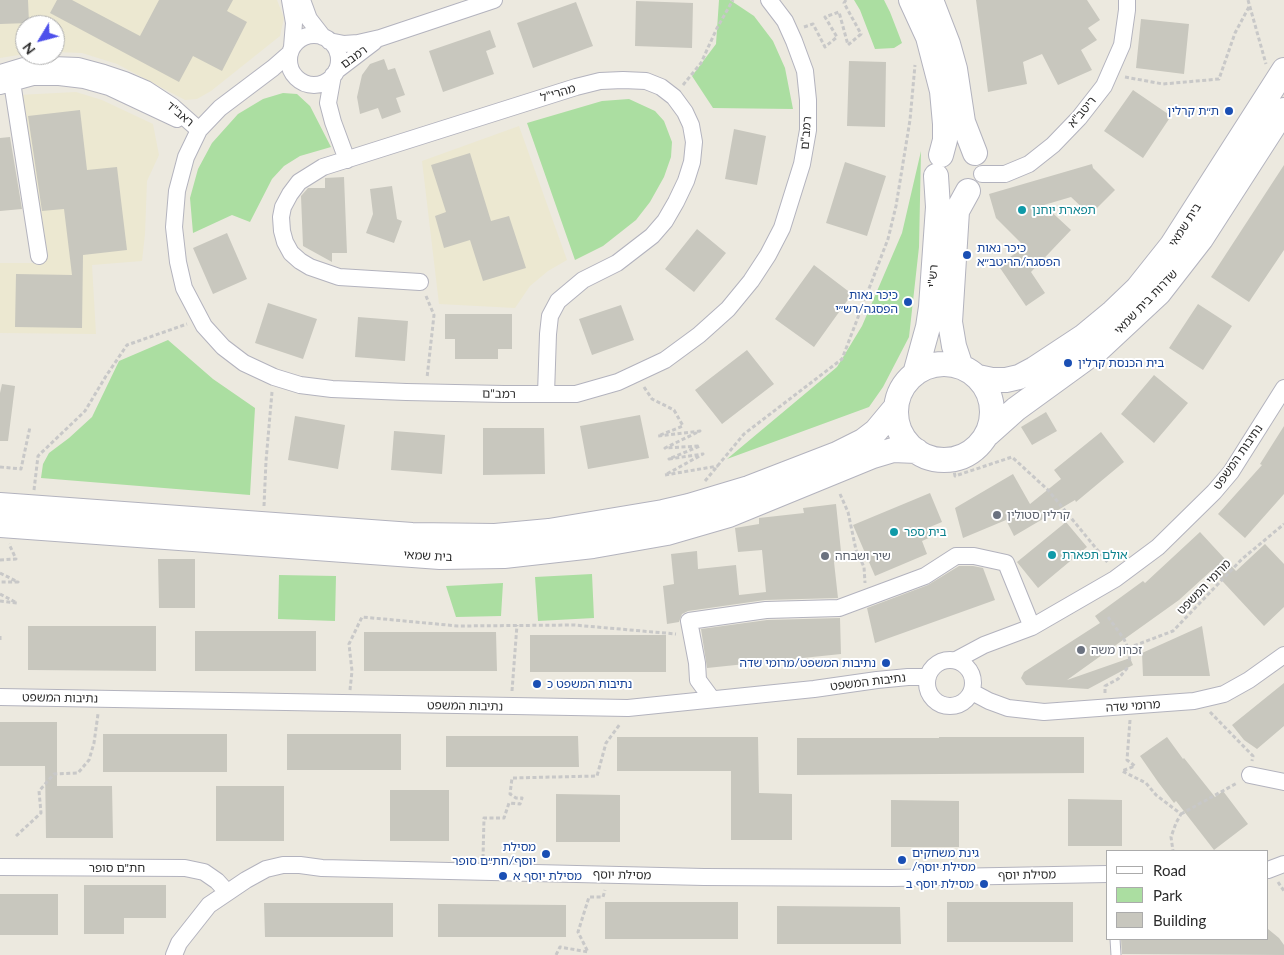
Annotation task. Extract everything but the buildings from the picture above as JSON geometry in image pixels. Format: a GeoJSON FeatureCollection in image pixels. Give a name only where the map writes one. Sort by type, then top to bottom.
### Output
{"type":"FeatureCollection","features":[{"type":"Feature","properties":{"kind":"street"},"geometry":{"type":"LineString","coordinates":[[290,0],[294,22],[291,70],[325,107],[333,122]]}},
{"type":"Feature","properties":{"kind":"street"},"geometry":{"type":"LineString","coordinates":[[302,0],[309,19],[337,52],[339,60],[334,73],[328,103],[347,160]]}},
{"type":"Feature","properties":{"kind":"street"},"geometry":{"type":"LineString","coordinates":[[380,38],[494,0]]}},
{"type":"Feature","properties":{"kind":"street","name":"רמב\"ם"},"geometry":{"type":"LineString","coordinates":[[254,83],[220,108],[199,130],[186,157],[178,191],[174,227],[178,262],[184,288],[204,326],[223,347],[244,363],[274,377],[300,385],[332,389],[576,394],[618,382],[636,374],[664,360],[699,335],[728,309],[751,281],[764,262],[782,228],[802,164],[808,130],[808,100],[805,71],[790,32],[768,0]]}},
{"type":"Feature","properties":{"kind":"street","name":"רש\"י"},"geometry":{"type":"LineString","coordinates":[[910,0],[928,37],[942,91],[945,124],[945,140],[939,165],[931,307],[928,327],[915,374]]}},
{"type":"Feature","properties":{"kind":"street"},"geometry":{"type":"LineString","coordinates":[[931,0],[948,44],[955,69],[963,122],[975,173]]}},
{"type":"Feature","properties":{"kind":"street","name":"ריטב\"א"},"geometry":{"type":"LineString","coordinates":[[975,173],[1005,174],[1029,164],[1053,146],[1079,118],[1104,86],[1122,45],[1127,10],[1126,0]]}},
{"type":"Feature","properties":{"kind":"street"},"geometry":{"type":"LineString","coordinates":[[254,83],[304,37],[311,35],[326,39]]}},
{"type":"Feature","properties":{"kind":"street","name":"רמבם"},"geometry":{"type":"LineString","coordinates":[[326,39],[344,44],[380,38]]}},
{"type":"Feature","properties":{"kind":"street","name":"רמבם"},"geometry":{"type":"LineString","coordinates":[[334,73],[356,54],[380,38]]}},
{"type":"Feature","properties":{"kind":"street","name":"ראב\"ד"},"geometry":{"type":"LineString","coordinates":[[39,256],[4,80],[24,66],[78,66],[125,80],[146,89],[172,106],[199,130]]}},
{"type":"Feature","properties":{"kind":"street","name":"בית שמאי"},"geometry":{"type":"LineString","coordinates":[[969,372],[992,380],[1012,378],[1034,369],[1057,356],[1113,312],[1137,289],[1172,245],[1275,69]]}},
{"type":"Feature","properties":{"kind":"street"},"geometry":{"type":"LineString","coordinates":[[254,83],[273,78],[320,84],[327,81],[334,73]]}},
{"type":"Feature","properties":{"kind":"street","name":"מהרי\"ל"},"geometry":{"type":"LineString","coordinates":[[420,282],[339,276],[310,267],[300,261],[291,253],[282,231],[281,217],[290,194],[299,182],[323,167],[576,87],[600,81],[646,81],[661,87],[674,97],[685,112],[693,134],[692,162],[686,181],[665,221],[652,236],[617,263],[583,280],[558,301],[550,316],[546,394]]}},
{"type":"Feature","properties":{"kind":"street","name":"שדרות בית שמאי"},"geometry":{"type":"LineString","coordinates":[[988,434],[1016,409],[1100,348],[1159,293],[1201,239],[1284,110]]}},
{"type":"Feature","properties":{"kind":"street"},"geometry":{"type":"LineString","coordinates":[[962,147],[975,173],[960,193],[952,192],[945,189],[940,183],[939,165],[947,150],[962,147]]}},
{"type":"Feature","properties":{"kind":"street","name":"רש\"י"},"geometry":{"type":"LineString","coordinates":[[969,372],[952,341],[950,322],[956,211],[975,173]]}},
{"type":"Feature","properties":{"kind":"street"},"geometry":{"type":"LineString","coordinates":[[948,363],[969,372],[984,384],[990,396],[993,409],[992,422],[988,434],[980,445],[970,453],[952,460],[932,459],[917,452],[902,436],[897,422],[896,407],[900,392],[908,380],[915,374],[933,364],[948,363]]}},
{"type":"Feature","properties":{"kind":"street","name":"נתיבות המשפט"},"geometry":{"type":"LineString","coordinates":[[956,660],[984,645],[1032,627],[1119,576],[1158,547],[1214,492],[1230,472],[1284,388]]}},
{"type":"Feature","properties":{"kind":"street"},"geometry":{"type":"LineString","coordinates":[[841,461],[876,431],[896,407]]}},
{"type":"Feature","properties":{"kind":"street"},"geometry":{"type":"LineString","coordinates":[[841,461],[893,450],[917,452]]}},
{"type":"Feature","properties":{"kind":"street","name":"בית שמאי"},"geometry":{"type":"LineString","coordinates":[[0,505],[412,535],[496,536],[578,527],[636,518],[689,506],[841,461]]}},
{"type":"Feature","properties":{"kind":"street","name":"בית שמאי"},"geometry":{"type":"LineString","coordinates":[[0,525],[432,557],[504,556],[593,546],[667,533],[697,525],[755,506],[841,461]]}},
{"type":"Feature","properties":{"kind":"street"},"geometry":{"type":"LineString","coordinates":[[712,699],[698,680],[697,663],[689,621],[766,610],[839,608],[925,576],[956,556],[974,556],[1006,563],[1032,627]]}},
{"type":"Feature","properties":{"kind":"street","name":"מרומי שדה"},"geometry":{"type":"LineString","coordinates":[[972,692],[989,702],[1008,708],[1044,712],[1199,700],[1224,694],[1249,680],[1284,654]]}},
{"type":"Feature","properties":{"kind":"street"},"geometry":{"type":"LineString","coordinates":[[956,660],[969,669],[973,676],[974,684],[968,699],[962,704],[954,707],[945,706],[937,703],[932,697],[928,690],[928,677],[934,666],[940,662],[956,660]]}},
{"type":"Feature","properties":{"kind":"street","name":"נתיבות המשפט"},"geometry":{"type":"LineString","coordinates":[[0,697],[628,708],[814,689],[877,680],[928,677]]}},
{"type":"Feature","properties":{"kind":"street"},"geometry":{"type":"LineString","coordinates":[[1250,775],[1284,782]]}},
{"type":"Feature","properties":{"kind":"street"},"geometry":{"type":"LineString","coordinates":[[1269,870],[1284,864]]}},
{"type":"Feature","properties":{"kind":"street","name":"מסילת יוסף"},"geometry":{"type":"LineString","coordinates":[[174,955],[179,943],[209,905],[227,892],[266,870],[283,865],[714,877],[892,878],[1106,874]]}},
{"type":"Feature","properties":{"kind":"street","name":"חת\"ם סופר"},"geometry":{"type":"LineString","coordinates":[[0,867],[185,868],[204,872],[217,881],[227,892]]}},
{"type":"Feature","properties":{"kind":"lane"},"geometry":{"type":"LineString","coordinates":[[1115,940],[1116,955]]}},
{"type":"Feature","properties":{"kind":"path"},"geometry":{"type":"LineString","coordinates":[[674,97],[701,63],[733,0]]}},
{"type":"Feature","properties":{"kind":"path"},"geometry":{"type":"LineString","coordinates":[[790,32],[813,24],[825,47],[837,37],[825,17],[839,12],[848,45],[860,34],[844,3],[846,0]]}},
{"type":"Feature","properties":{"kind":"path"},"geometry":{"type":"LineString","coordinates":[[1248,0],[1275,69]]}},
{"type":"Feature","properties":{"kind":"path"},"geometry":{"type":"LineString","coordinates":[[1109,74],[1163,84],[1219,79],[1235,33],[1250,5]]}},
{"type":"Feature","properties":{"kind":"path"},"geometry":{"type":"LineString","coordinates":[[703,484],[744,434],[842,359],[888,239],[896,206],[910,120],[915,62]]}},
{"type":"Feature","properties":{"kind":"path"},"geometry":{"type":"LineString","coordinates":[[420,282],[434,315],[426,392]]}},
{"type":"Feature","properties":{"kind":"path"},"geometry":{"type":"LineString","coordinates":[[33,493],[38,456],[85,412],[127,345],[200,319]]}},
{"type":"Feature","properties":{"kind":"path"},"geometry":{"type":"LineString","coordinates":[[636,374],[652,399],[674,410],[683,426],[658,436],[700,431],[665,448],[700,446],[669,459],[703,454],[665,475],[718,466]]}},
{"type":"Feature","properties":{"kind":"path"},"geometry":{"type":"LineString","coordinates":[[264,509],[266,461],[274,377]]}},
{"type":"Feature","properties":{"kind":"path"},"geometry":{"type":"LineString","coordinates":[[0,467],[22,469],[30,427]]}},
{"type":"Feature","properties":{"kind":"path"},"geometry":{"type":"LineString","coordinates":[[952,460],[955,476],[1012,457],[1048,490],[1119,576]]}},
{"type":"Feature","properties":{"kind":"path"},"geometry":{"type":"LineString","coordinates":[[840,494],[848,512],[856,550],[864,568],[866,598]]}},
{"type":"Feature","properties":{"kind":"path","name":"מרומי המשפט"},"geometry":{"type":"LineString","coordinates":[[1128,648],[1173,631],[1242,559],[1284,524]]}},
{"type":"Feature","properties":{"kind":"path"},"geometry":{"type":"LineString","coordinates":[[0,525],[16,559],[0,560]]}},
{"type":"Feature","properties":{"kind":"path"},"geometry":{"type":"LineString","coordinates":[[0,573],[18,582],[0,582]]}},
{"type":"Feature","properties":{"kind":"path"},"geometry":{"type":"LineString","coordinates":[[0,594],[18,604],[0,602]]}},
{"type":"Feature","properties":{"kind":"path"},"geometry":{"type":"LineString","coordinates":[[349,703],[352,670],[348,644],[362,616],[458,626],[574,626],[676,634],[689,621]]}},
{"type":"Feature","properties":{"kind":"path"},"geometry":{"type":"LineString","coordinates":[[1108,617],[1124,639],[1128,648],[1130,662]]}},
{"type":"Feature","properties":{"kind":"path"},"geometry":{"type":"LineString","coordinates":[[510,706],[517,625]]}},
{"type":"Feature","properties":{"kind":"path"},"geometry":{"type":"LineString","coordinates":[[0,636],[0,641]]}},
{"type":"Feature","properties":{"kind":"path"},"geometry":{"type":"LineString","coordinates":[[1106,708],[1105,686],[1118,678],[1128,668]]}},
{"type":"Feature","properties":{"kind":"path"},"geometry":{"type":"LineString","coordinates":[[16,836],[41,813],[39,791],[54,774],[78,774],[89,760],[94,743],[100,698]]}},
{"type":"Feature","properties":{"kind":"path"},"geometry":{"type":"LineString","coordinates":[[1173,850],[1171,837],[1181,814],[1250,775],[1253,756],[1199,700]]}},
{"type":"Feature","properties":{"kind":"path"},"geometry":{"type":"LineString","coordinates":[[1131,706],[1127,760],[1135,766],[1122,771],[1146,783],[1156,795],[1181,814]]}},
{"type":"Feature","properties":{"kind":"path"},"geometry":{"type":"LineString","coordinates":[[483,871],[484,818],[504,818],[509,803],[520,804],[522,798],[516,798],[510,794],[512,778],[598,776],[606,743]]}},
{"type":"Feature","properties":{"kind":"path"},"geometry":{"type":"LineString","coordinates":[[556,955],[560,947],[588,952],[578,932],[589,897],[603,897],[610,875]]}},
{"type":"Feature","properties":{"kind":"shaded area"},"geometry":{"type":"Polygon","coordinates":[[[0,0],[277,0],[284,18],[280,36],[211,91],[197,99],[185,100],[117,64],[82,53],[65,52],[65,15],[15,15],[15,56],[0,58],[0,0]]]}},
{"type":"Feature","properties":{"kind":"shaded area"},"geometry":{"type":"Polygon","coordinates":[[[76,92],[102,100],[153,124],[159,155],[147,181],[142,261],[92,265],[96,334],[0,333],[0,263],[39,263],[18,95],[76,92]]]}},
{"type":"Feature","properties":{"kind":"shaded area"},"geometry":{"type":"Polygon","coordinates":[[[519,126],[567,260],[548,271],[530,286],[515,308],[439,304],[422,161],[519,126]]]}},
{"type":"Feature","properties":{"kind":"green space"},"geometry":{"type":"Polygon","coordinates":[[[719,0],[730,0],[754,16],[773,41],[785,68],[793,109],[713,108],[692,76],[716,44],[719,0]]]}},
{"type":"Feature","properties":{"kind":"green space"},"geometry":{"type":"Polygon","coordinates":[[[854,0],[884,0],[902,43],[894,48],[875,49],[860,10],[854,0]]]}},
{"type":"Feature","properties":{"kind":"green space"},"geometry":{"type":"Polygon","coordinates":[[[283,93],[297,94],[310,106],[331,147],[300,156],[284,166],[272,179],[250,222],[232,215],[193,233],[190,198],[198,169],[212,143],[238,114],[263,99],[283,93]]]}},
{"type":"Feature","properties":{"kind":"green space"},"geometry":{"type":"Polygon","coordinates":[[[629,99],[655,111],[664,121],[672,142],[671,157],[664,177],[650,202],[636,220],[603,246],[575,260],[527,123],[602,101],[629,99]]]}},
{"type":"Feature","properties":{"kind":"green space"},"geometry":{"type":"Polygon","coordinates":[[[921,151],[919,247],[909,337],[883,387],[869,407],[727,459],[837,367],[862,326],[902,233],[921,151]]]}},
{"type":"Feature","properties":{"kind":"green space"},"geometry":{"type":"Polygon","coordinates":[[[168,340],[213,379],[255,408],[250,495],[41,478],[43,464],[49,453],[92,417],[119,361],[168,340]]]}},
{"type":"Feature","properties":{"kind":"green space"},"geometry":{"type":"Polygon","coordinates":[[[592,574],[594,618],[538,621],[535,577],[592,574]]]}},
{"type":"Feature","properties":{"kind":"green space"},"geometry":{"type":"Polygon","coordinates":[[[279,575],[336,576],[335,621],[278,619],[279,575]]]}},
{"type":"Feature","properties":{"kind":"green space"},"geometry":{"type":"Polygon","coordinates":[[[503,583],[501,616],[456,617],[446,586],[503,583]]]}},
{"type":"Feature","properties":{"kind":"place","name":"ת״ת קרלין"},"geometry":{"type":"Point","coordinates":[1229,111]}},
{"type":"Feature","properties":{"kind":"place","name":"תפארת יוחנן"},"geometry":{"type":"Point","coordinates":[1022,210]}},
{"type":"Feature","properties":{"kind":"place","name":"כיכר נאות הפסגה/הריטב״א"},"geometry":{"type":"Point","coordinates":[967,255]}},
{"type":"Feature","properties":{"kind":"place","name":"כיכר נאות הפסגה/רש״י"},"geometry":{"type":"Point","coordinates":[908,302]}},
{"type":"Feature","properties":{"kind":"place","name":"בית הכנסת קרלין"},"geometry":{"type":"Point","coordinates":[1068,363]}},
{"type":"Feature","properties":{"kind":"place","name":"קרלין סטולין"},"geometry":{"type":"Point","coordinates":[997,515]}},
{"type":"Feature","properties":{"kind":"place","name":"בית ספר"},"geometry":{"type":"Point","coordinates":[894,532]}},
{"type":"Feature","properties":{"kind":"place","name":"אולם תפארת"},"geometry":{"type":"Point","coordinates":[1052,555]}},
{"type":"Feature","properties":{"kind":"place","name":"שיר ושבחה"},"geometry":{"type":"Point","coordinates":[825,556]}},
{"type":"Feature","properties":{"kind":"place","name":"זכרון משה"},"geometry":{"type":"Point","coordinates":[1081,650]}},
{"type":"Feature","properties":{"kind":"place","name":"נתיבות המשפט/מרומי שדה"},"geometry":{"type":"Point","coordinates":[886,663]}},
{"type":"Feature","properties":{"kind":"place","name":"נתיבות המשפט כ"},"geometry":{"type":"Point","coordinates":[537,684]}},
{"type":"Feature","properties":{"kind":"place","name":"מסילת יוסף/חת״ם סופר"},"geometry":{"type":"Point","coordinates":[546,854]}},
{"type":"Feature","properties":{"kind":"place","name":"גינת משחקים /מסילת יוסף"},"geometry":{"type":"Point","coordinates":[902,860]}},
{"type":"Feature","properties":{"kind":"place","name":"מסילת יוסף א"},"geometry":{"type":"Point","coordinates":[503,876]}},
{"type":"Feature","properties":{"kind":"place","name":"מסילת יוסף ב"},"geometry":{"type":"Point","coordinates":[984,884]}}]}
